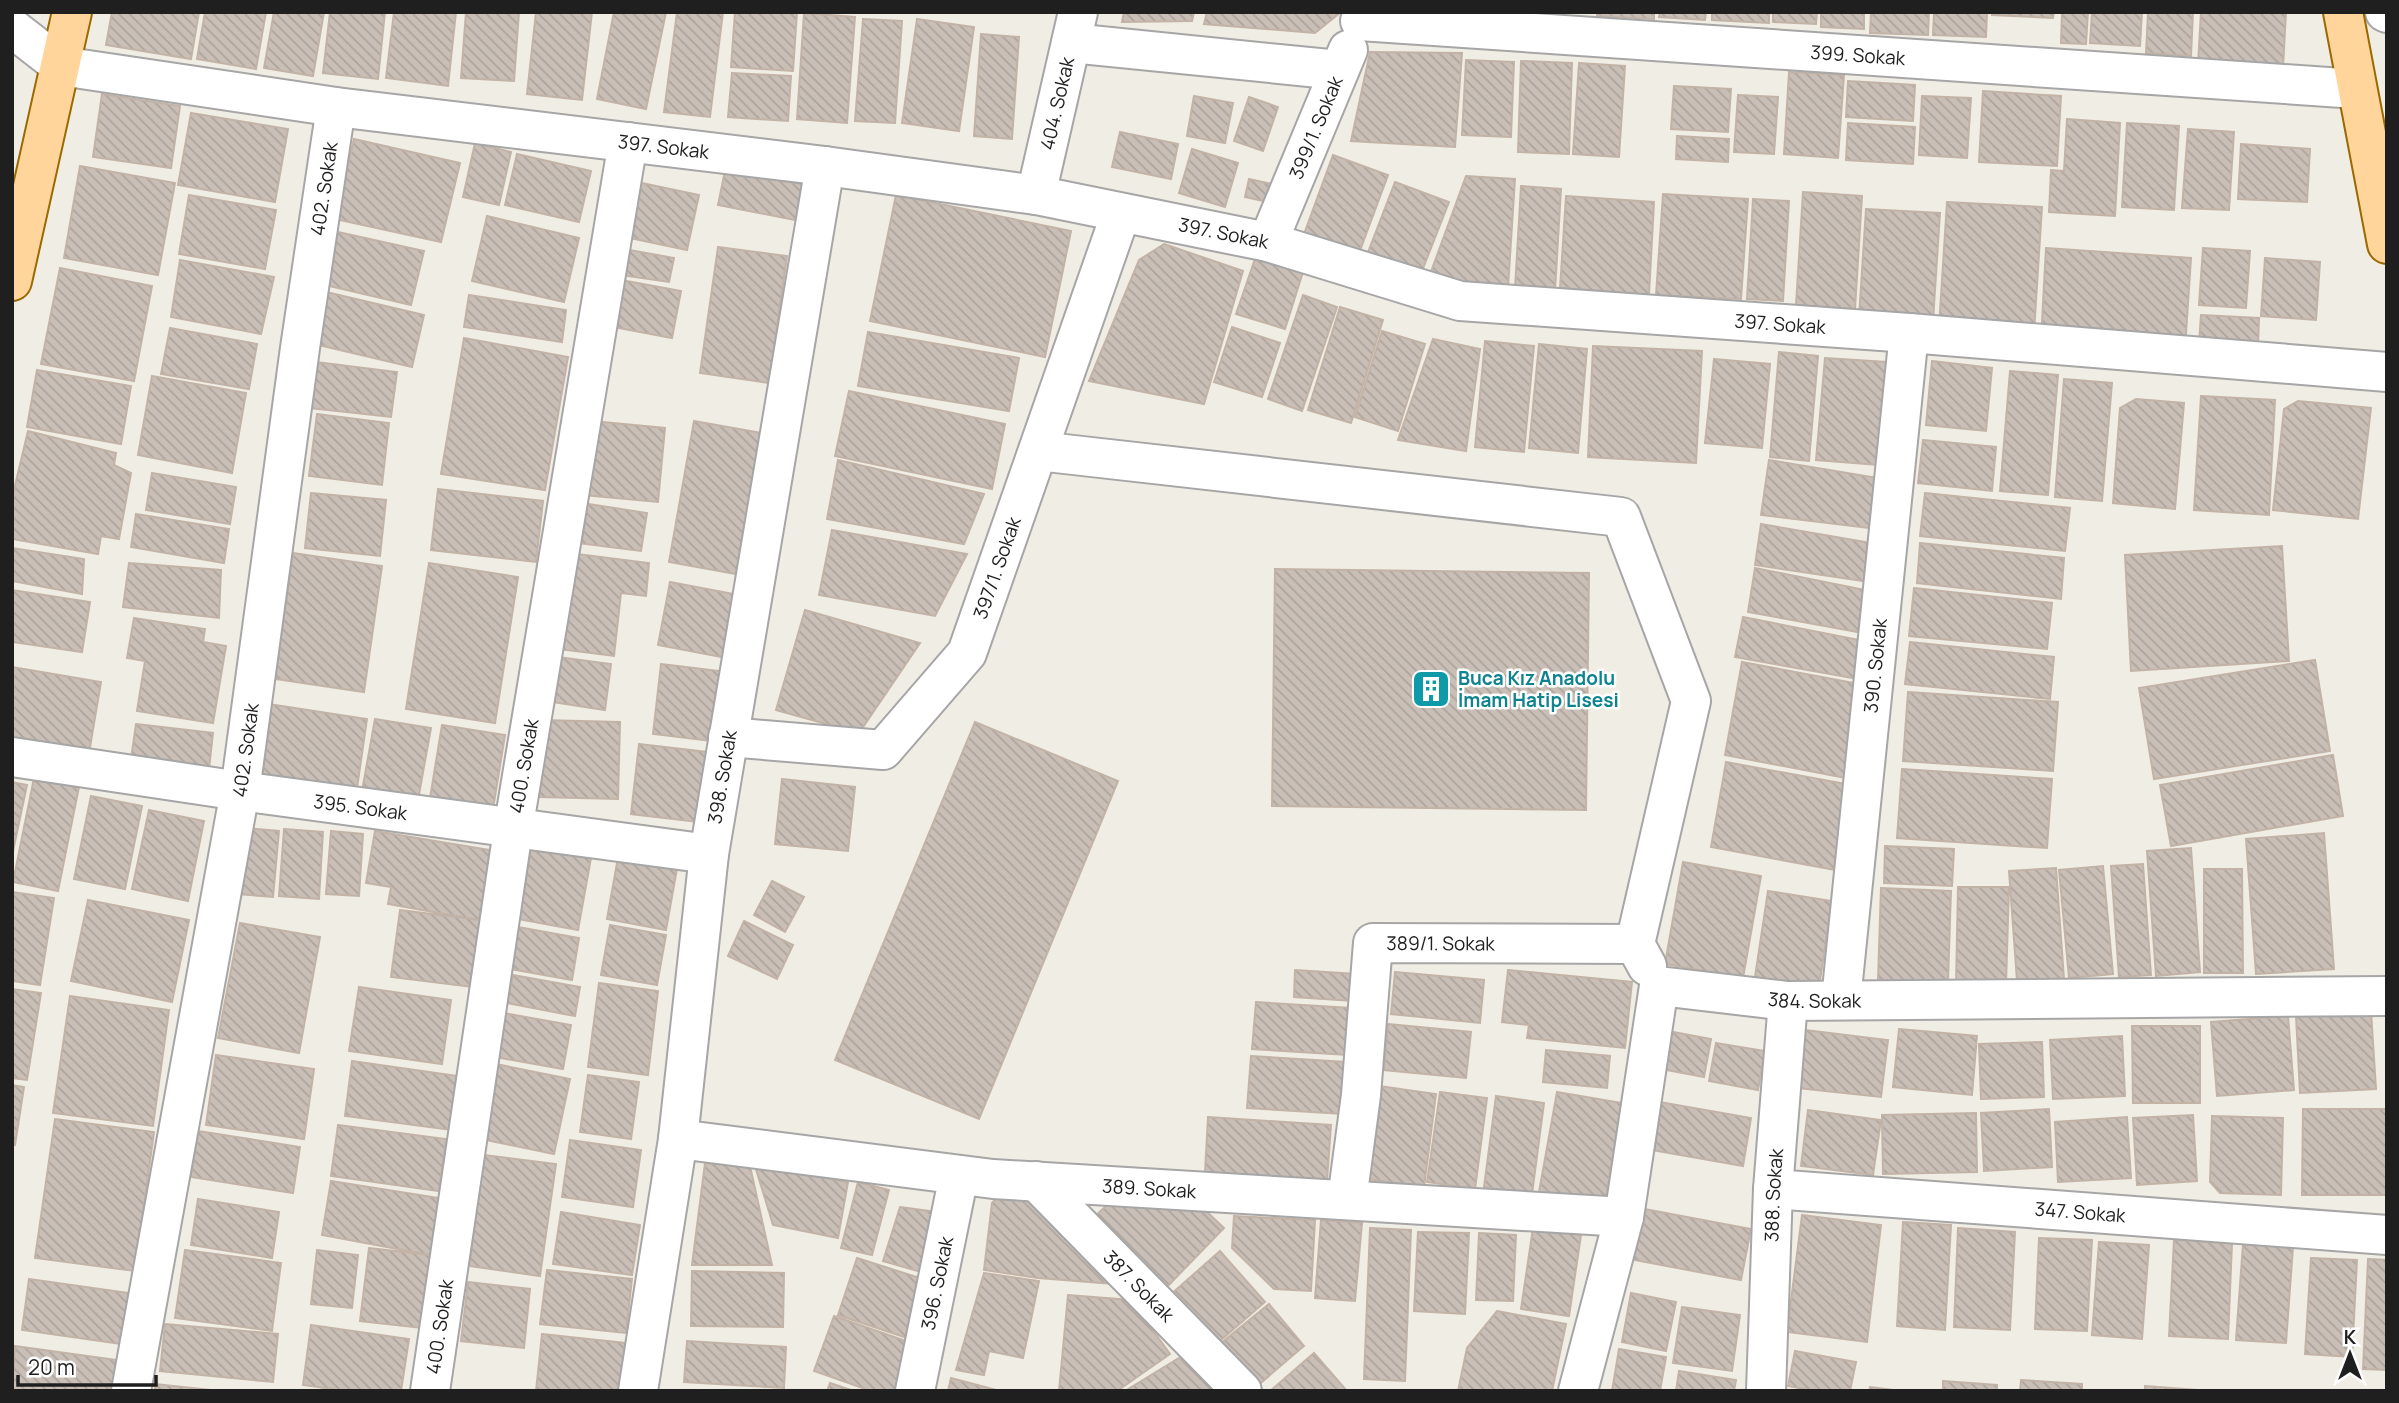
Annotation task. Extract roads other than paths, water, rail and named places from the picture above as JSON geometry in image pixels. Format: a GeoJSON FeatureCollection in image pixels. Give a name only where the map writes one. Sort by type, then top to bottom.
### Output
{"type":"FeatureCollection","features":[{"type":"Feature","properties":{"kind":"main road"},"geometry":{"type":"LineString","coordinates":[[12,281],[72,12]]}},
{"type":"Feature","properties":{"kind":"main road"},"geometry":{"type":"LineString","coordinates":[[2343,12],[2387,244]]}},
{"type":"Feature","properties":{"kind":"street","name":"399. Sokak"},"geometry":{"type":"LineString","coordinates":[[1362,17],[2357,89]]}},
{"type":"Feature","properties":{"kind":"street","name":"399/1. Sokak"},"geometry":{"type":"LineString","coordinates":[[1268,242],[1362,17]]}},
{"type":"Feature","properties":{"kind":"street"},"geometry":{"type":"LineString","coordinates":[[12,28],[61,66]]}},
{"type":"Feature","properties":{"kind":"street"},"geometry":{"type":"LineString","coordinates":[[1075,28],[1339,70]]}},
{"type":"Feature","properties":{"kind":"street","name":"404. Sokak"},"geometry":{"type":"LineString","coordinates":[[1036,195],[1075,28]]}},
{"type":"Feature","properties":{"kind":"street","name":"397. Sokak"},"geometry":{"type":"LineString","coordinates":[[61,66],[336,107],[825,166],[1036,195],[1268,242],[1460,302],[1909,333],[2387,373]]}},
{"type":"Feature","properties":{"kind":"street","name":"402. Sokak"},"geometry":{"type":"LineString","coordinates":[[131,1391],[240,792],[300,348],[336,107]]}},
{"type":"Feature","properties":{"kind":"street","name":"400. Sokak"},"geometry":{"type":"LineString","coordinates":[[430,1391],[513,830],[628,142]]}},
{"type":"Feature","properties":{"kind":"street","name":"398. Sokak"},"geometry":{"type":"LineString","coordinates":[[638,1391],[678,1139],[709,855],[825,166]]}},
{"type":"Feature","properties":{"kind":"street","name":"397/1. Sokak"},"geometry":{"type":"LineString","coordinates":[[728,737],[883,750],[967,653],[1121,213]]}},
{"type":"Feature","properties":{"kind":"street","name":"390. Sokak"},"geometry":{"type":"LineString","coordinates":[[1841,1000],[1909,333]]}},
{"type":"Feature","properties":{"kind":"street"},"geometry":{"type":"LineString","coordinates":[[1038,451],[1621,516],[1691,701],[1635,944],[1659,986],[1624,1217],[1578,1391]]}},
{"type":"Feature","properties":{"kind":"street","name":"395. Sokak"},"geometry":{"type":"LineString","coordinates":[[12,757],[240,792],[709,855]]}},
{"type":"Feature","properties":{"kind":"street","name":"389/1. Sokak"},"geometry":{"type":"LineString","coordinates":[[1347,1200],[1361,1095],[1373,943],[1635,944]]}},
{"type":"Feature","properties":{"kind":"street","name":"384. Sokak"},"geometry":{"type":"LineString","coordinates":[[1659,986],[1788,1001],[2387,996]]}},
{"type":"Feature","properties":{"kind":"street","name":"388. Sokak"},"geometry":{"type":"LineString","coordinates":[[1766,1391],[1773,1189],[1788,1001]]}},
{"type":"Feature","properties":{"kind":"street","name":"389. Sokak"},"geometry":{"type":"LineString","coordinates":[[678,1139],[959,1175],[1624,1217]]}},
{"type":"Feature","properties":{"kind":"street","name":"396. Sokak"},"geometry":{"type":"LineString","coordinates":[[915,1391],[959,1175]]}},
{"type":"Feature","properties":{"kind":"street","name":"387. Sokak"},"geometry":{"type":"LineString","coordinates":[[1036,1181],[1242,1391]]}},
{"type":"Feature","properties":{"kind":"street","name":"347. Sokak"},"geometry":{"type":"LineString","coordinates":[[1773,1189],[2387,1235]]}},
{"type":"Feature","properties":{"kind":"place","name":"Buca Kız Anadolu İmam Hatip Lisesi"},"geometry":{"type":"Point","coordinates":[1431,689]}}]}
